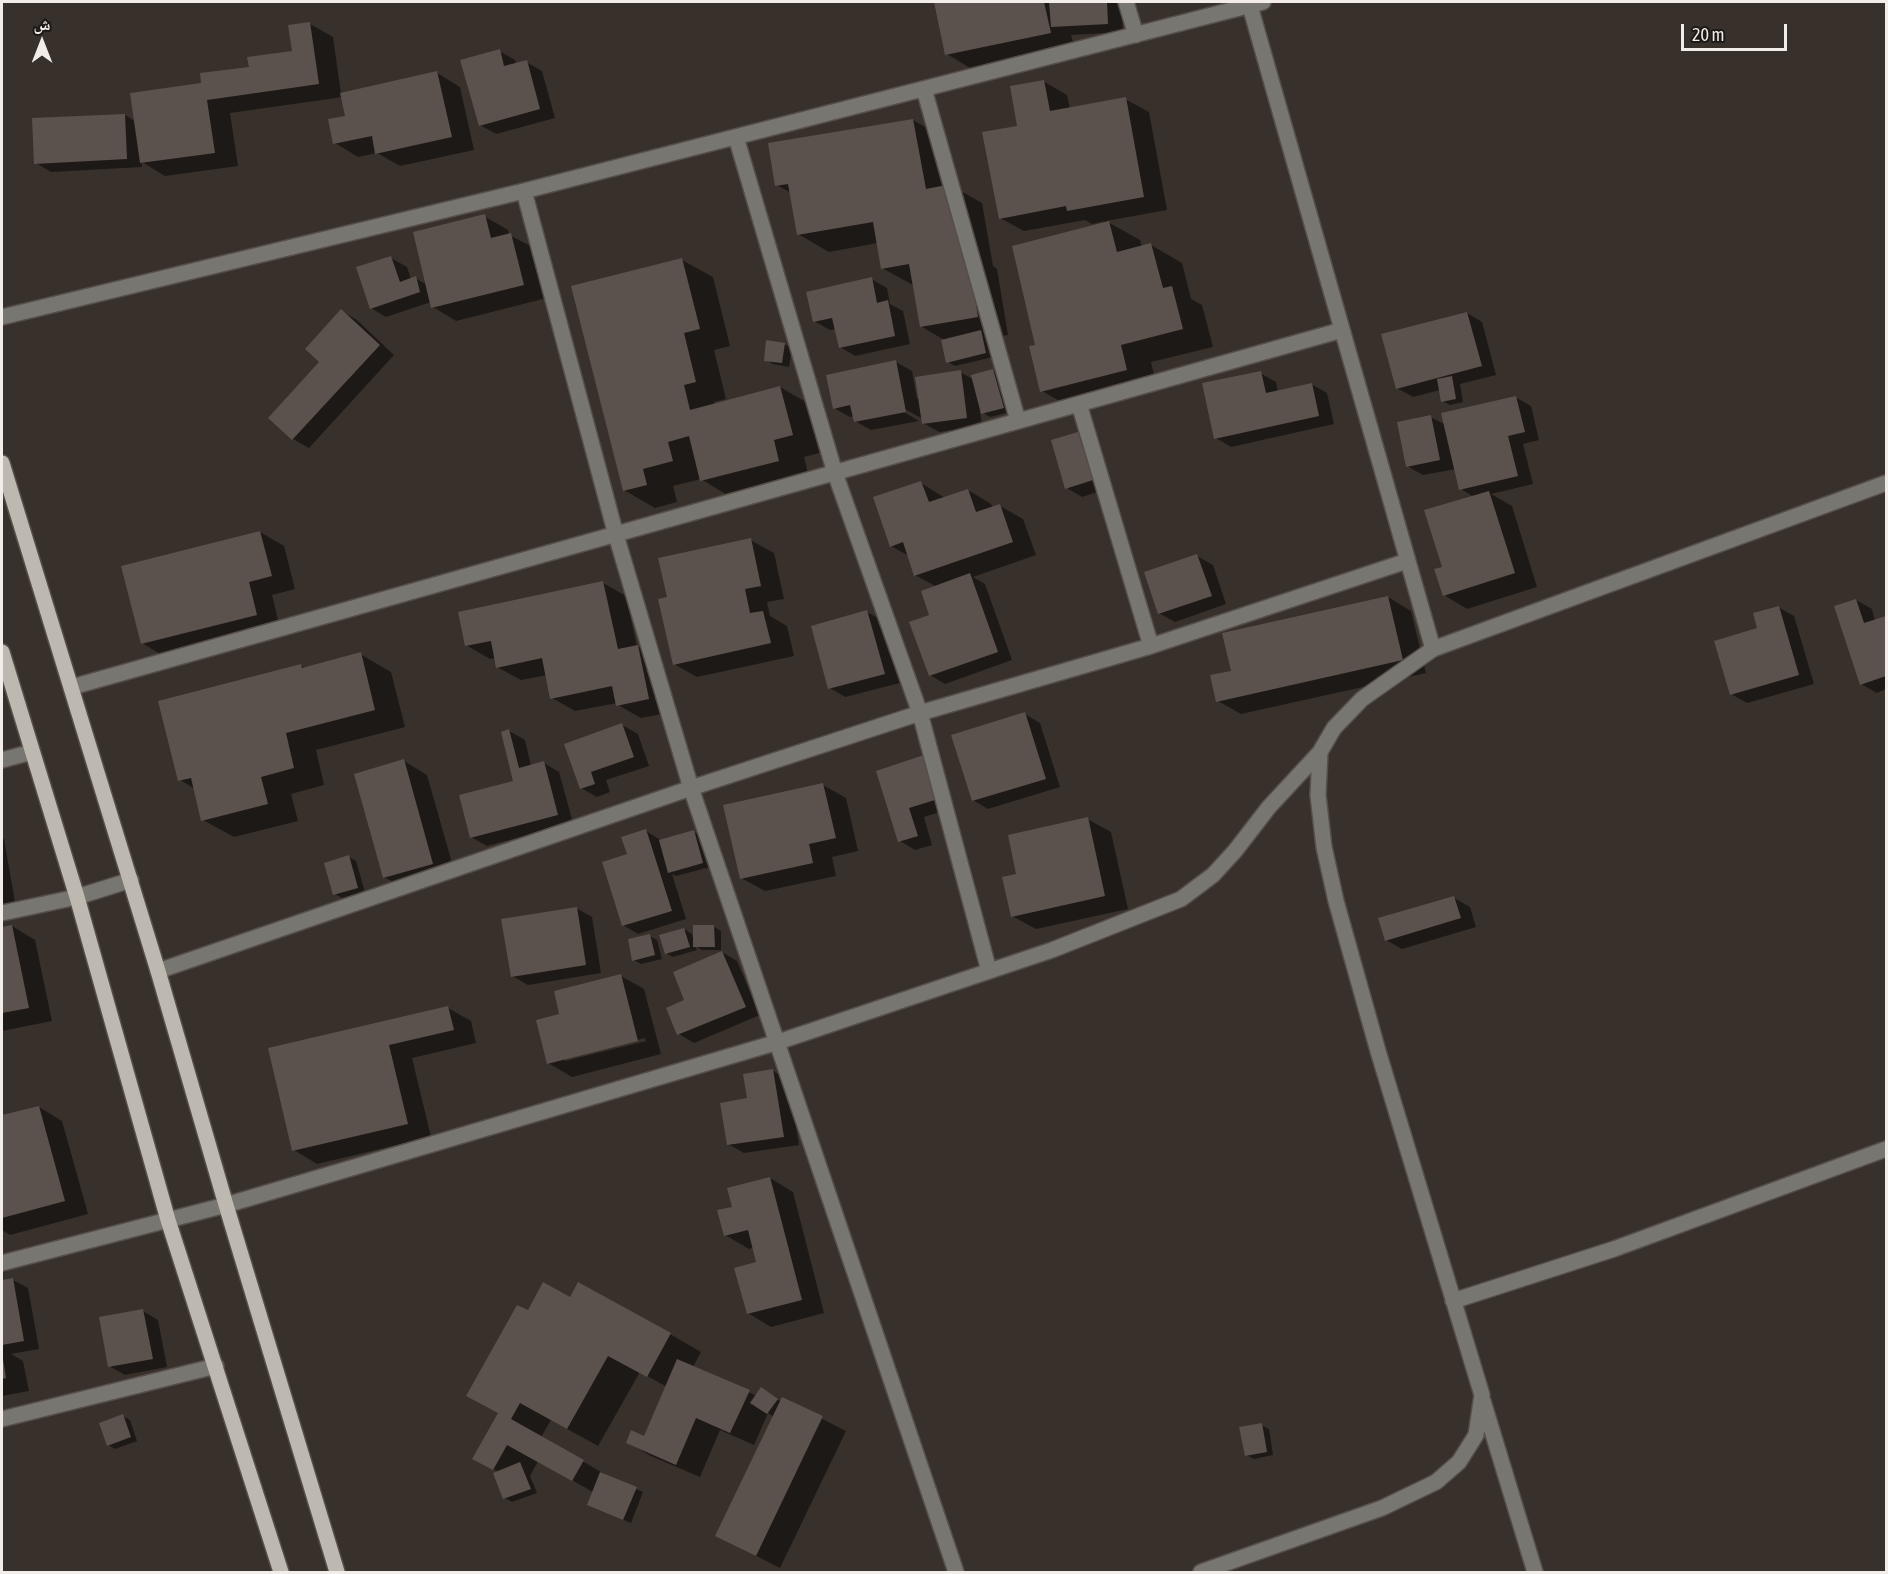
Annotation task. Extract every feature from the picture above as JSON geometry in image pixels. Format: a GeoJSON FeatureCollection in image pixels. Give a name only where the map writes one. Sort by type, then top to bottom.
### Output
{"type":"FeatureCollection","features":[{"type":"Feature","properties":{"kind":"main road"},"geometry":{"type":"LineString","coordinates":[[2,463],[159,971],[226,1205],[337,1572]]}},
{"type":"Feature","properties":{"kind":"main road"},"geometry":{"type":"LineString","coordinates":[[2,652],[77,897],[168,1220],[281,1572]]}},
{"type":"Feature","properties":{"kind":"street"},"geometry":{"type":"LineString","coordinates":[[1126,2],[1136,35]]}},
{"type":"Feature","properties":{"kind":"street"},"geometry":{"type":"LineString","coordinates":[[2,317],[524,191],[1256,4],[1342,330],[1433,649]]}},
{"type":"Feature","properties":{"kind":"street"},"geometry":{"type":"LineString","coordinates":[[924,89],[1018,421]]}},
{"type":"Feature","properties":{"kind":"street"},"geometry":{"type":"LineString","coordinates":[[736,137],[835,473],[920,713],[989,971]]}},
{"type":"Feature","properties":{"kind":"street"},"geometry":{"type":"LineString","coordinates":[[524,191],[616,535],[691,788],[956,1572]]}},
{"type":"Feature","properties":{"kind":"street"},"geometry":{"type":"LineString","coordinates":[[72,687],[1342,330]]}},
{"type":"Feature","properties":{"kind":"street"},"geometry":{"type":"LineString","coordinates":[[1079,404],[1151,646]]}},
{"type":"Feature","properties":{"kind":"street"},"geometry":{"type":"LineString","coordinates":[[2,1263],[226,1205],[778,1042],[1052,950],[1181,899],[1213,875],[1269,807],[1320,752],[1334,728],[1362,699],[1433,649],[1887,483]]}},
{"type":"Feature","properties":{"kind":"street"},"geometry":{"type":"LineString","coordinates":[[159,971],[691,788],[920,713],[1151,646],[1407,561]]}},
{"type":"Feature","properties":{"kind":"street"},"geometry":{"type":"LineString","coordinates":[[2,760],[32,752]]}},
{"type":"Feature","properties":{"kind":"street"},"geometry":{"type":"LineString","coordinates":[[1320,752],[1318,795],[1324,847],[1336,901],[1453,1302],[1535,1572]]}},
{"type":"Feature","properties":{"kind":"street"},"geometry":{"type":"LineString","coordinates":[[2,913],[77,897],[131,880]]}},
{"type":"Feature","properties":{"kind":"street"},"geometry":{"type":"LineString","coordinates":[[1453,1302],[1614,1249],[1887,1149]]}},
{"type":"Feature","properties":{"kind":"street"},"geometry":{"type":"LineString","coordinates":[[2,1419],[216,1366]]}},
{"type":"Feature","properties":{"kind":"street"},"geometry":{"type":"LineString","coordinates":[[1201,1572],[1382,1508],[1436,1482],[1459,1462],[1476,1435],[1482,1395]]}},
{"type":"Feature","properties":{"kind":"building"},"geometry":{"type":"Polygon","coordinates":[[[934,2],[1044,2],[1051,33],[945,55],[934,2]]]}},
{"type":"Feature","properties":{"kind":"building"},"geometry":{"type":"Polygon","coordinates":[[[1049,2],[1107,2],[1108,24],[1051,27],[1049,2]]]}},
{"type":"Feature","properties":{"kind":"building"},"geometry":{"type":"Polygon","coordinates":[[[310,22],[319,84],[207,100],[215,153],[140,163],[130,93],[201,83],[200,73],[249,67],[247,57],[292,51],[288,25],[310,22]]]}},
{"type":"Feature","properties":{"kind":"building"},"geometry":{"type":"Polygon","coordinates":[[[500,49],[504,66],[527,60],[540,109],[479,126],[460,60],[500,49]]]}},
{"type":"Feature","properties":{"kind":"building"},"geometry":{"type":"Polygon","coordinates":[[[437,71],[452,137],[375,154],[372,136],[333,144],[328,119],[345,116],[340,93],[437,71]]]}},
{"type":"Feature","properties":{"kind":"building"},"geometry":{"type":"Polygon","coordinates":[[[1044,80],[1050,111],[1126,97],[1144,197],[1067,211],[1066,206],[999,219],[982,132],[1017,126],[1010,86],[1044,80]]]}},
{"type":"Feature","properties":{"kind":"building"},"geometry":{"type":"Polygon","coordinates":[[[125,114],[127,159],[34,164],[32,118],[125,114]]]}},
{"type":"Feature","properties":{"kind":"building"},"geometry":{"type":"Polygon","coordinates":[[[913,119],[926,189],[952,184],[967,249],[978,317],[920,327],[909,264],[881,269],[873,222],[797,235],[788,184],[775,186],[768,143],[913,119]]]}},
{"type":"Feature","properties":{"kind":"building"},"geometry":{"type":"Polygon","coordinates":[[[485,214],[491,238],[511,233],[524,285],[431,308],[413,232],[485,214]]]}},
{"type":"Feature","properties":{"kind":"building"},"geometry":{"type":"Polygon","coordinates":[[[1109,221],[1117,252],[1151,243],[1163,288],[1172,286],[1183,329],[1121,345],[1127,370],[1040,392],[1029,346],[1035,345],[1012,246],[1109,221]]]}},
{"type":"Feature","properties":{"kind":"building"},"geometry":{"type":"Polygon","coordinates":[[[391,256],[400,282],[416,276],[420,292],[370,309],[356,267],[391,256]]]}},
{"type":"Feature","properties":{"kind":"building"},"geometry":{"type":"Polygon","coordinates":[[[682,258],[700,329],[684,333],[696,382],[684,385],[690,410],[780,386],[793,435],[774,440],[779,461],[700,481],[689,436],[668,442],[673,461],[643,469],[647,485],[623,491],[571,286],[682,258]]]}},
{"type":"Feature","properties":{"kind":"building"},"geometry":{"type":"Polygon","coordinates":[[[872,277],[877,303],[888,300],[895,336],[839,348],[832,318],[813,322],[806,292],[872,277]]]}},
{"type":"Feature","properties":{"kind":"building"},"geometry":{"type":"Polygon","coordinates":[[[341,309],[380,345],[292,440],[268,418],[319,362],[305,349],[341,309]]]}},
{"type":"Feature","properties":{"kind":"building"},"geometry":{"type":"Polygon","coordinates":[[[1467,312],[1482,366],[1396,389],[1381,334],[1467,312]]]}},
{"type":"Feature","properties":{"kind":"building"},"geometry":{"type":"Polygon","coordinates":[[[981,330],[986,353],[946,363],[941,340],[981,330]]]}},
{"type":"Feature","properties":{"kind":"building"},"geometry":{"type":"Polygon","coordinates":[[[766,340],[785,343],[782,363],[764,361],[766,340]]]}},
{"type":"Feature","properties":{"kind":"building"},"geometry":{"type":"Polygon","coordinates":[[[896,360],[906,412],[854,422],[850,405],[833,409],[826,375],[896,360]]]}},
{"type":"Feature","properties":{"kind":"building"},"geometry":{"type":"Polygon","coordinates":[[[993,369],[1004,408],[981,414],[971,375],[993,369]]]}},
{"type":"Feature","properties":{"kind":"building"},"geometry":{"type":"Polygon","coordinates":[[[961,370],[967,418],[922,424],[915,377],[961,370]]]}},
{"type":"Feature","properties":{"kind":"building"},"geometry":{"type":"Polygon","coordinates":[[[1261,371],[1266,393],[1312,383],[1319,416],[1214,439],[1202,383],[1261,371]]]}},
{"type":"Feature","properties":{"kind":"building"},"geometry":{"type":"Polygon","coordinates":[[[1452,376],[1456,399],[1441,402],[1437,379],[1452,376]]]}},
{"type":"Feature","properties":{"kind":"building"},"geometry":{"type":"Polygon","coordinates":[[[1516,396],[1525,432],[1508,436],[1518,476],[1459,490],[1441,413],[1516,396]]]}},
{"type":"Feature","properties":{"kind":"building"},"geometry":{"type":"Polygon","coordinates":[[[1431,415],[1440,460],[1406,467],[1397,422],[1431,415]]]}},
{"type":"Feature","properties":{"kind":"building"},"geometry":{"type":"Polygon","coordinates":[[[1078,432],[1093,480],[1065,489],[1051,440],[1078,432]]]}},
{"type":"Feature","properties":{"kind":"building"},"geometry":{"type":"Polygon","coordinates":[[[921,481],[929,502],[968,489],[976,512],[1000,504],[1013,542],[914,576],[903,542],[890,547],[873,497],[921,481]]]}},
{"type":"Feature","properties":{"kind":"building"},"geometry":{"type":"Polygon","coordinates":[[[1489,491],[1515,573],[1443,596],[1434,569],[1442,567],[1424,510],[1489,491]]]}},
{"type":"Feature","properties":{"kind":"building"},"geometry":{"type":"Polygon","coordinates":[[[260,531],[272,576],[249,582],[257,615],[141,644],[121,566],[260,531]]]}},
{"type":"Feature","properties":{"kind":"building"},"geometry":{"type":"Polygon","coordinates":[[[751,538],[761,586],[745,589],[750,613],[763,611],[771,643],[673,665],[658,599],[667,597],[658,558],[751,538]]]}},
{"type":"Feature","properties":{"kind":"building"},"geometry":{"type":"Polygon","coordinates":[[[1197,554],[1212,596],[1158,614],[1144,572],[1197,554]]]}},
{"type":"Feature","properties":{"kind":"building"},"geometry":{"type":"Polygon","coordinates":[[[970,573],[998,652],[929,676],[909,622],[929,615],[921,591],[970,573]]]}},
{"type":"Feature","properties":{"kind":"building"},"geometry":{"type":"Polygon","coordinates":[[[603,581],[618,649],[638,645],[649,699],[616,706],[612,686],[550,699],[542,658],[496,668],[491,641],[465,646],[458,612],[603,581]]]}},
{"type":"Feature","properties":{"kind":"building"},"geometry":{"type":"Polygon","coordinates":[[[1388,596],[1403,660],[1216,702],[1210,675],[1231,671],[1222,633],[1388,596]]]}},
{"type":"Feature","properties":{"kind":"building"},"geometry":{"type":"Polygon","coordinates":[[[1856,599],[1864,623],[1886,616],[1886,676],[1860,685],[1834,606],[1856,599]]]}},
{"type":"Feature","properties":{"kind":"building"},"geometry":{"type":"Polygon","coordinates":[[[1779,606],[1799,675],[1730,695],[1714,641],[1757,628],[1753,613],[1779,606]]]}},
{"type":"Feature","properties":{"kind":"building"},"geometry":{"type":"Polygon","coordinates":[[[867,610],[885,674],[828,689],[811,626],[867,610]]]}},
{"type":"Feature","properties":{"kind":"building"},"geometry":{"type":"Polygon","coordinates":[[[361,652],[375,710],[286,733],[294,768],[261,777],[268,804],[201,821],[191,778],[178,781],[158,701],[301,664],[302,668],[361,652]]]}},
{"type":"Feature","properties":{"kind":"building"},"geometry":{"type":"Polygon","coordinates":[[[1025,712],[1046,779],[972,801],[951,735],[1025,712]]]}},
{"type":"Feature","properties":{"kind":"building"},"geometry":{"type":"Polygon","coordinates":[[[622,723],[634,757],[591,772],[595,784],[580,789],[564,744],[622,723]]]}},
{"type":"Feature","properties":{"kind":"building"},"geometry":{"type":"Polygon","coordinates":[[[509,729],[519,768],[544,761],[558,815],[470,838],[459,795],[513,781],[501,732],[509,729]]]}},
{"type":"Feature","properties":{"kind":"building"},"geometry":{"type":"Polygon","coordinates":[[[924,755],[938,799],[909,808],[918,836],[898,842],[876,771],[924,755]]]}},
{"type":"Feature","properties":{"kind":"building"},"geometry":{"type":"Polygon","coordinates":[[[404,759],[433,864],[383,878],[354,774],[404,759]]]}},
{"type":"Feature","properties":{"kind":"building"},"geometry":{"type":"Polygon","coordinates":[[[823,783],[836,838],[809,844],[813,863],[740,879],[723,805],[823,783]]]}},
{"type":"Feature","properties":{"kind":"building"},"geometry":{"type":"Polygon","coordinates":[[[1088,817],[1105,896],[1011,917],[1002,877],[1016,874],[1008,835],[1088,817]]]}},
{"type":"Feature","properties":{"kind":"building"},"geometry":{"type":"Polygon","coordinates":[[[646,829],[672,911],[622,926],[602,862],[627,854],[621,837],[646,829]]]}},
{"type":"Feature","properties":{"kind":"building"},"geometry":{"type":"Polygon","coordinates":[[[694,830],[703,863],[668,873],[659,840],[694,830]]]}},
{"type":"Feature","properties":{"kind":"building"},"geometry":{"type":"Polygon","coordinates":[[[349,855],[358,888],[333,895],[324,863],[349,855]]]}},
{"type":"Feature","properties":{"kind":"building"},"geometry":{"type":"Polygon","coordinates":[[[1454,896],[1461,918],[1385,941],[1378,918],[1454,896]]]}},
{"type":"Feature","properties":{"kind":"building"},"geometry":{"type":"Polygon","coordinates":[[[577,907],[586,965],[511,977],[501,919],[577,907]]]}},
{"type":"Feature","properties":{"kind":"building"},"geometry":{"type":"Polygon","coordinates":[[[12,925],[29,1008],[2,1013],[2,927],[12,925]]]}},
{"type":"Feature","properties":{"kind":"building"},"geometry":{"type":"Polygon","coordinates":[[[693,925],[714,925],[715,947],[693,947],[693,925]]]}},
{"type":"Feature","properties":{"kind":"building"},"geometry":{"type":"Polygon","coordinates":[[[684,928],[690,947],[665,954],[659,935],[684,928]]]}},
{"type":"Feature","properties":{"kind":"building"},"geometry":{"type":"Polygon","coordinates":[[[650,934],[655,955],[632,961],[628,939],[650,934]]]}},
{"type":"Feature","properties":{"kind":"building"},"geometry":{"type":"Polygon","coordinates":[[[722,951],[746,1007],[677,1035],[666,1008],[684,1000],[673,972],[722,951]]]}},
{"type":"Feature","properties":{"kind":"building"},"geometry":{"type":"Polygon","coordinates":[[[621,974],[638,1041],[547,1064],[536,1020],[559,1014],[554,991],[621,974]]]}},
{"type":"Feature","properties":{"kind":"building"},"geometry":{"type":"Polygon","coordinates":[[[448,1006],[454,1030],[389,1045],[408,1124],[292,1151],[268,1048],[448,1006]]]}},
{"type":"Feature","properties":{"kind":"building"},"geometry":{"type":"Polygon","coordinates":[[[773,1069],[784,1137],[727,1145],[720,1103],[747,1098],[743,1074],[773,1069]]]}},
{"type":"Feature","properties":{"kind":"building"},"geometry":{"type":"Polygon","coordinates":[[[39,1106],[65,1201],[2,1218],[2,1115],[39,1106]]]}},
{"type":"Feature","properties":{"kind":"building"},"geometry":{"type":"Polygon","coordinates":[[[770,1177],[802,1300],[747,1314],[734,1268],[756,1262],[748,1230],[724,1236],[717,1210],[732,1207],[727,1188],[770,1177]]]}},
{"type":"Feature","properties":{"kind":"building"},"geometry":{"type":"Polygon","coordinates":[[[13,1278],[24,1341],[2,1345],[2,1280],[13,1278]]]}},
{"type":"Feature","properties":{"kind":"building"},"geometry":{"type":"Polygon","coordinates":[[[543,1282],[570,1297],[578,1282],[671,1333],[647,1377],[608,1356],[567,1429],[520,1403],[511,1419],[584,1460],[572,1481],[507,1445],[493,1470],[472,1459],[498,1413],[466,1396],[517,1305],[528,1310],[543,1282]]]}},
{"type":"Feature","properties":{"kind":"building"},"geometry":{"type":"Polygon","coordinates":[[[143,1309],[153,1359],[108,1367],[99,1317],[143,1309]]]}},
{"type":"Feature","properties":{"kind":"building"},"geometry":{"type":"Polygon","coordinates":[[[677,1359],[750,1390],[730,1433],[696,1418],[676,1465],[626,1443],[631,1430],[644,1436],[677,1359]]]}},
{"type":"Feature","properties":{"kind":"building"},"geometry":{"type":"Polygon","coordinates":[[[2,1360],[6,1378],[2,1379],[2,1360]]]}},
{"type":"Feature","properties":{"kind":"building"},"geometry":{"type":"Polygon","coordinates":[[[761,1387],[778,1399],[767,1414],[750,1403],[761,1387]]]}},
{"type":"Feature","properties":{"kind":"building"},"geometry":{"type":"Polygon","coordinates":[[[782,1397],[823,1416],[756,1556],[715,1536],[782,1397]]]}},
{"type":"Feature","properties":{"kind":"building"},"geometry":{"type":"Polygon","coordinates":[[[123,1414],[131,1437],[107,1446],[99,1423],[123,1414]]]}},
{"type":"Feature","properties":{"kind":"building"},"geometry":{"type":"Polygon","coordinates":[[[1262,1423],[1267,1452],[1245,1456],[1239,1427],[1262,1423]]]}},
{"type":"Feature","properties":{"kind":"building"},"geometry":{"type":"Polygon","coordinates":[[[520,1462],[531,1489],[503,1499],[493,1473],[520,1462]]]}},
{"type":"Feature","properties":{"kind":"building"},"geometry":{"type":"Polygon","coordinates":[[[600,1472],[637,1487],[623,1520],[587,1505],[600,1472]]]}}]}
